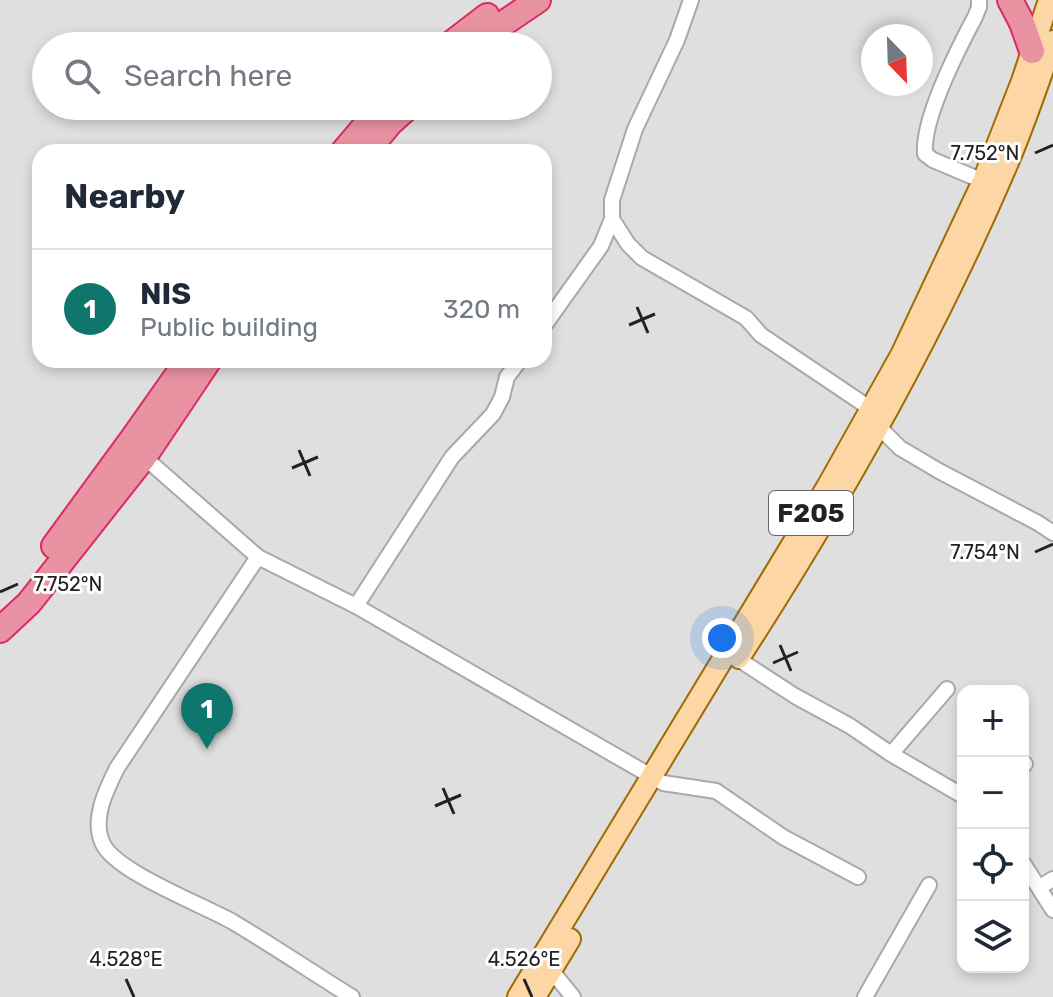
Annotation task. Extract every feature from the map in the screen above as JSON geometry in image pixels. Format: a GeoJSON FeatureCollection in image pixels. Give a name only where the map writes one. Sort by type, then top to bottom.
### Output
{"type":"FeatureCollection","features":[{"type":"Feature","properties":{"kind":"highway"},"geometry":{"type":"LineString","coordinates":[[466,32],[508,0]]}},
{"type":"Feature","properties":{"kind":"highway"},"geometry":{"type":"LineString","coordinates":[[491,32],[538,0]]}},
{"type":"Feature","properties":{"kind":"highway"},"geometry":{"type":"LineString","coordinates":[[1010,0],[1045,60]]}},
{"type":"Feature","properties":{"kind":"highway"},"geometry":{"type":"LineString","coordinates":[[350,144],[370,120]]}},
{"type":"Feature","properties":{"kind":"highway"},"geometry":{"type":"LineString","coordinates":[[373,144],[393,120]]}},
{"type":"Feature","properties":{"kind":"highway"},"geometry":{"type":"LineString","coordinates":[[0,609],[22,588],[182,368]]}},
{"type":"Feature","properties":{"kind":"highway"},"geometry":{"type":"LineString","coordinates":[[0,630],[29,603],[144,457],[204,368]]}},
{"type":"Feature","properties":{"kind":"main road","name":"F205"},"geometry":{"type":"LineString","coordinates":[[518,997],[738,659],[944,303],[1001,179],[1045,60],[1049,0]]}},
{"type":"Feature","properties":{"kind":"main road","name":"F205"},"geometry":{"type":"LineString","coordinates":[[535,997],[827,487],[875,418],[983,181],[1045,60]]}},
{"type":"Feature","properties":{"kind":"street"},"geometry":{"type":"LineString","coordinates":[[552,315],[601,246],[612,219],[612,200],[635,129],[677,40],[691,0]]}},
{"type":"Feature","properties":{"kind":"street"},"geometry":{"type":"LineString","coordinates":[[979,0],[975,17],[948,70],[924,145],[925,154],[933,160],[983,181]]}},
{"type":"Feature","properties":{"kind":"street"},"geometry":{"type":"LineString","coordinates":[[612,219],[628,244],[642,258],[746,318],[761,335],[875,418],[900,448],[1053,533]]}},
{"type":"Feature","properties":{"kind":"street"},"geometry":{"type":"LineString","coordinates":[[601,246],[628,244]]}},
{"type":"Feature","properties":{"kind":"street"},"geometry":{"type":"LineString","coordinates":[[356,606],[452,457],[493,414],[502,397],[507,377],[514,368]]}},
{"type":"Feature","properties":{"kind":"street"},"geometry":{"type":"LineString","coordinates":[[144,457],[258,557],[356,606],[657,780],[716,791],[783,837],[858,877]]}},
{"type":"Feature","properties":{"kind":"street"},"geometry":{"type":"LineString","coordinates":[[258,557],[117,768],[105,792],[100,815],[102,842],[107,851],[134,872],[230,920],[352,997]]}},
{"type":"Feature","properties":{"kind":"street"},"geometry":{"type":"LineString","coordinates":[[738,659],[957,792]]}},
{"type":"Feature","properties":{"kind":"street"},"geometry":{"type":"LineString","coordinates":[[891,754],[947,689]]}},
{"type":"Feature","properties":{"kind":"street"},"geometry":{"type":"LineString","coordinates":[[1029,872],[1053,910]]}},
{"type":"Feature","properties":{"kind":"street"},"geometry":{"type":"LineString","coordinates":[[1039,888],[1053,879]]}},
{"type":"Feature","properties":{"kind":"street"},"geometry":{"type":"LineString","coordinates":[[865,997],[929,885]]}},
{"type":"Feature","properties":{"kind":"street"},"geometry":{"type":"LineString","coordinates":[[551,970],[573,997]]}},
{"type":"Feature","properties":{"kind":"shaded area"},"geometry":{"type":"Polygon","coordinates":[[[0,0],[1053,0],[1053,997],[0,997],[0,0]]]}},
{"type":"Feature","properties":{"kind":"place","name":"NIS"},"geometry":{"type":"Point","coordinates":[207,749]}}]}
